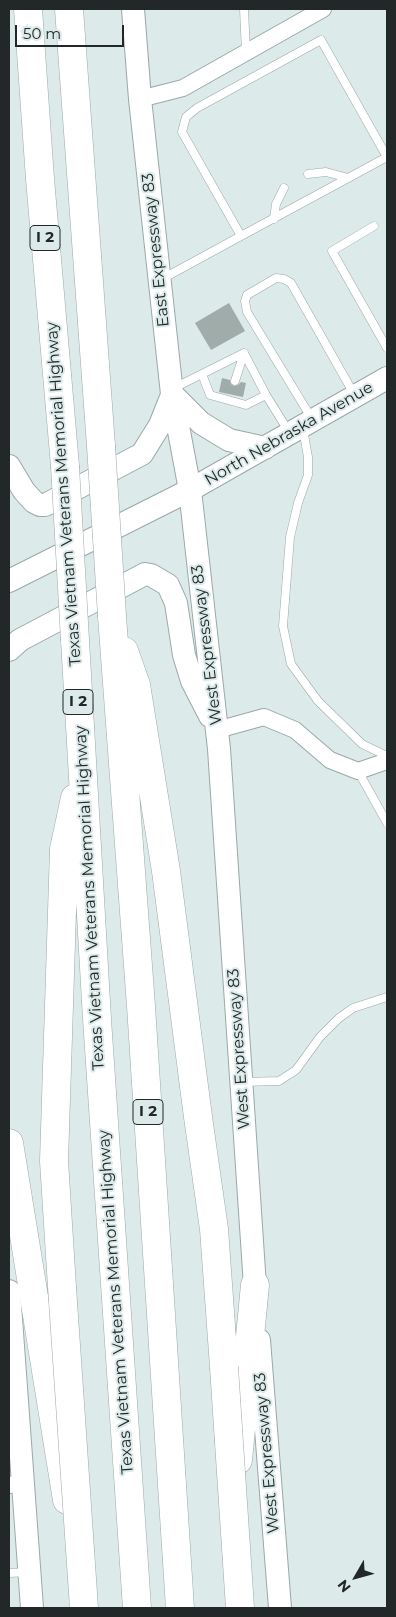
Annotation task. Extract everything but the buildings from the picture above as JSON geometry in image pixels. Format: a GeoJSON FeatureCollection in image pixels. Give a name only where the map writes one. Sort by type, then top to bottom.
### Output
{"type":"FeatureCollection","features":[{"type":"Feature","properties":{"kind":"highway"},"geometry":{"type":"LineString","coordinates":[[17,9],[40,179]]}},
{"type":"Feature","properties":{"kind":"highway","name":"Texas Vietnam Veterans Memorial Highway"},"geometry":{"type":"LineString","coordinates":[[28,9],[40,179],[65,466],[97,1020],[138,1608]]}},
{"type":"Feature","properties":{"kind":"highway","name":"I 2"},"geometry":{"type":"LineString","coordinates":[[69,9],[141,1006],[180,1608]]}},
{"type":"Feature","properties":{"kind":"highway"},"geometry":{"type":"LineString","coordinates":[[86,9],[93,327]]}},
{"type":"Feature","properties":{"kind":"highway"},"geometry":{"type":"LineString","coordinates":[[112,616],[136,685],[166,871],[214,1229],[240,1608]]}},
{"type":"Feature","properties":{"kind":"highway"},"geometry":{"type":"LineString","coordinates":[[82,764],[64,849],[54,1161],[85,1608]]}},
{"type":"Feature","properties":{"kind":"highway"},"geometry":{"type":"LineString","coordinates":[[9,1144],[85,1608]]}},
{"type":"Feature","properties":{"kind":"highway"},"geometry":{"type":"LineString","coordinates":[[226,1608],[255,1286]]}},
{"type":"Feature","properties":{"kind":"main road","name":"East Expressway 83"},"geometry":{"type":"LineString","coordinates":[[133,9],[140,98],[172,391],[190,490]]}},
{"type":"Feature","properties":{"kind":"main road","name":"North Nebraska Avenue"},"geometry":{"type":"LineString","coordinates":[[9,581],[190,490],[387,378]]}},
{"type":"Feature","properties":{"kind":"main road"},"geometry":{"type":"LineString","coordinates":[[9,466],[24,491],[34,502],[45,505],[142,454],[160,425],[172,391],[201,423],[229,440],[265,448]]}},
{"type":"Feature","properties":{"kind":"main road","name":"West Expressway 83"},"geometry":{"type":"LineString","coordinates":[[190,490],[217,730],[263,1409],[280,1608]]}},
{"type":"Feature","properties":{"kind":"main road"},"geometry":{"type":"LineString","coordinates":[[9,650],[20,640],[145,574],[151,575],[168,585],[176,603],[184,655],[217,730]]}},
{"type":"Feature","properties":{"kind":"main road"},"geometry":{"type":"LineString","coordinates":[[9,1291],[19,1572],[32,1608]]}},
{"type":"Feature","properties":{"kind":"street"},"geometry":{"type":"LineString","coordinates":[[140,98],[183,88],[323,9]]}},
{"type":"Feature","properties":{"kind":"street"},"geometry":{"type":"LineString","coordinates":[[217,730],[264,718],[295,730],[330,760],[358,770],[387,761]]}},
{"type":"Feature","properties":{"kind":"lane"},"geometry":{"type":"LineString","coordinates":[[244,9],[246,52]]}},
{"type":"Feature","properties":{"kind":"lane"},"geometry":{"type":"LineString","coordinates":[[160,281],[387,157],[321,40],[197,108],[186,117],[182,132],[241,236]]}},
{"type":"Feature","properties":{"kind":"lane"},"geometry":{"type":"LineString","coordinates":[[308,174],[326,172],[348,178]]}},
{"type":"Feature","properties":{"kind":"lane"},"geometry":{"type":"LineString","coordinates":[[274,218],[276,204],[284,188]]}},
{"type":"Feature","properties":{"kind":"lane"},"geometry":{"type":"LineString","coordinates":[[374,226],[332,251],[387,348]]}},
{"type":"Feature","properties":{"kind":"lane"},"geometry":{"type":"LineString","coordinates":[[355,396],[292,284],[284,279],[276,278],[247,294],[245,301],[247,312],[302,427],[308,457],[308,476],[298,503],[290,537],[283,626],[291,664],[318,701],[362,744],[387,756]]}},
{"type":"Feature","properties":{"kind":"lane"},"geometry":{"type":"LineString","coordinates":[[172,391],[244,354]]}},
{"type":"Feature","properties":{"kind":"lane"},"geometry":{"type":"LineString","coordinates":[[235,381],[244,354]]}},
{"type":"Feature","properties":{"kind":"lane"},"geometry":{"type":"LineString","coordinates":[[244,354],[266,395],[302,427]]}},
{"type":"Feature","properties":{"kind":"lane"},"geometry":{"type":"LineString","coordinates":[[202,374],[210,395],[229,397],[246,404],[266,395]]}},
{"type":"Feature","properties":{"kind":"lane"},"geometry":{"type":"LineString","coordinates":[[358,770],[387,822]]}},
{"type":"Feature","properties":{"kind":"lane"},"geometry":{"type":"LineString","coordinates":[[242,1082],[279,1082],[296,1070],[320,1037],[339,1018],[353,1008],[387,997]]}}]}
